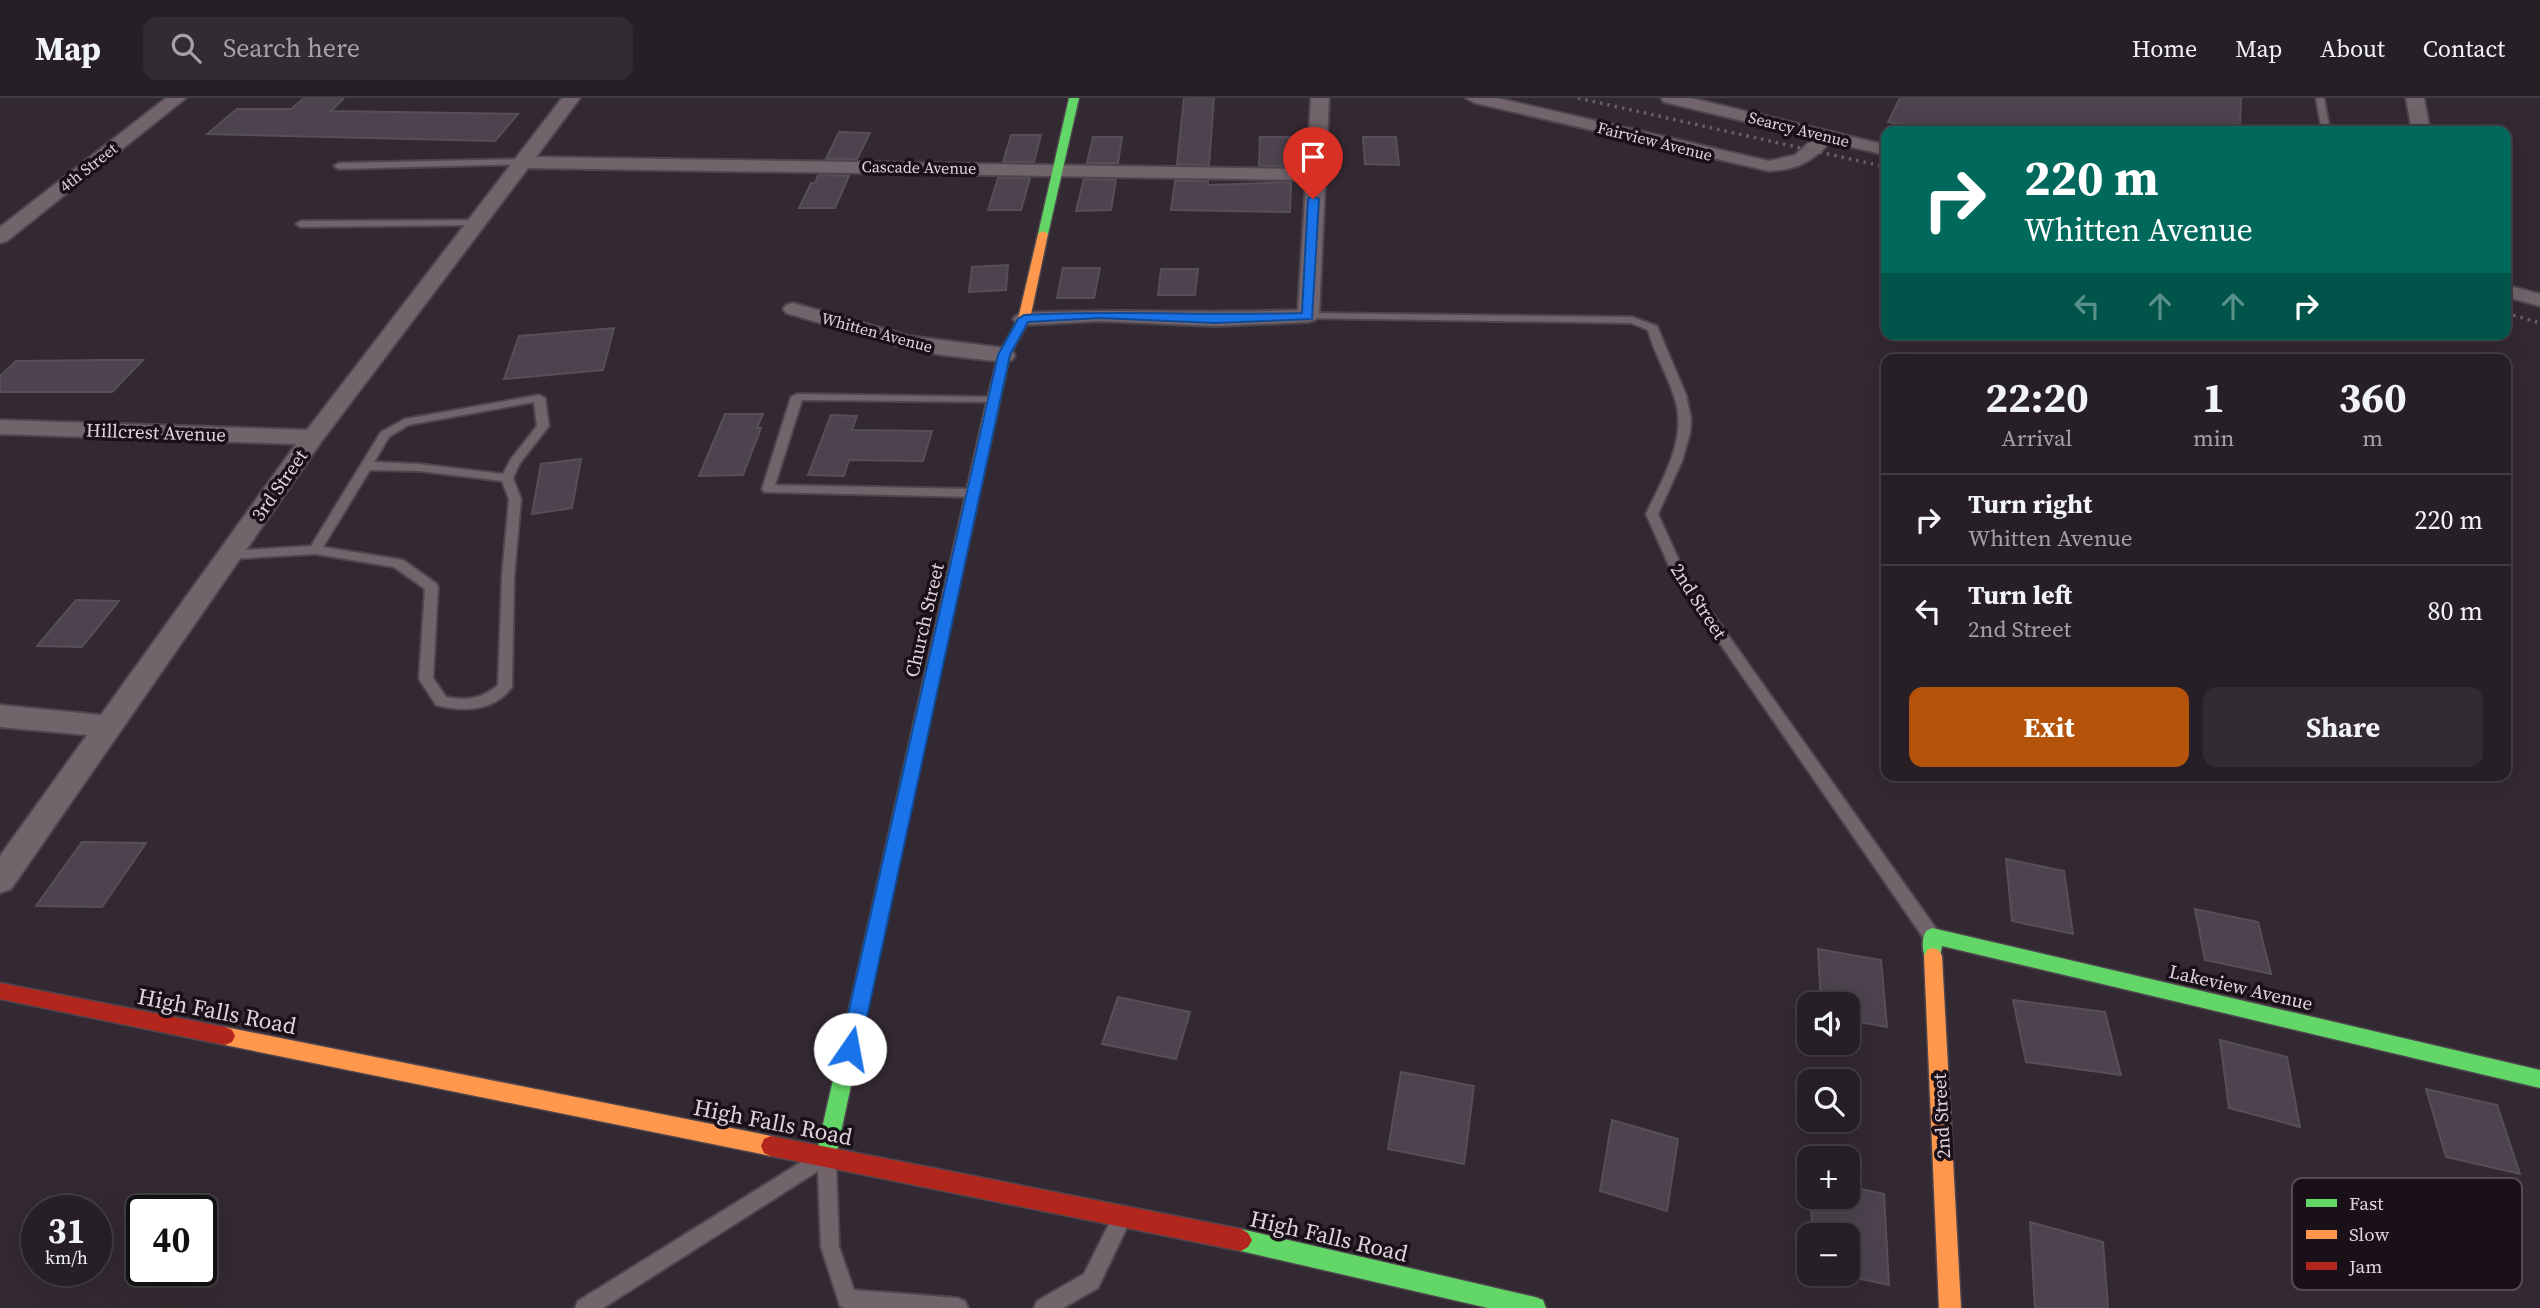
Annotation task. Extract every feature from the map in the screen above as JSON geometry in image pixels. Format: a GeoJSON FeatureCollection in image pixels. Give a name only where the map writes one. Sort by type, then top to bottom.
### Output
{"type":"FeatureCollection","features":[{"type":"Feature","properties":{"kind":"street","name":"4th Street"},"geometry":{"type":"LineString","coordinates":[[0,237],[10,221],[177,98]]}},
{"type":"Feature","properties":{"kind":"street","name":"3rd Street"},"geometry":{"type":"LineString","coordinates":[[0,880],[313,437],[571,98]]}},
{"type":"Feature","properties":{"kind":"street","name":"Church Street"},"geometry":{"type":"LineString","coordinates":[[826,1156],[993,399],[1004,355],[1024,319],[1074,98]]}},
{"type":"Feature","properties":{"kind":"street"},"geometry":{"type":"LineString","coordinates":[[1024,319],[1100,315],[1215,320],[1308,316],[1320,98]]}},
{"type":"Feature","properties":{"kind":"street","name":"Fairview Avenue"},"geometry":{"type":"LineString","coordinates":[[1475,98],[1769,166],[1786,166],[1804,160],[1825,136]]}},
{"type":"Feature","properties":{"kind":"street","name":"Searcy Avenue"},"geometry":{"type":"LineString","coordinates":[[1670,98],[1881,149]]}},
{"type":"Feature","properties":{"kind":"street"},"geometry":{"type":"LineString","coordinates":[[2416,98],[2420,126]]}},
{"type":"Feature","properties":{"kind":"street","name":"Cascade Avenue"},"geometry":{"type":"LineString","coordinates":[[524,162],[1314,175]]}},
{"type":"Feature","properties":{"kind":"street"},"geometry":{"type":"LineString","coordinates":[[2511,292],[2540,300]]}},
{"type":"Feature","properties":{"kind":"street","name":"Whitten Avenue"},"geometry":{"type":"LineString","coordinates":[[793,309],[918,344],[1004,355]]}},
{"type":"Feature","properties":{"kind":"street","name":"Hillcrest Avenue"},"geometry":{"type":"LineString","coordinates":[[0,427],[313,437]]}},
{"type":"Feature","properties":{"kind":"street"},"geometry":{"type":"LineString","coordinates":[[0,716],[108,726]]}},
{"type":"Feature","properties":{"kind":"street","name":"Lakeview Avenue"},"geometry":{"type":"LineString","coordinates":[[1932,936],[2540,1079]]}},
{"type":"Feature","properties":{"kind":"street","name":"2nd Street"},"geometry":{"type":"LineString","coordinates":[[1932,936],[1950,1308]]}},
{"type":"Feature","properties":{"kind":"street","name":"High Falls Road"},"geometry":{"type":"LineString","coordinates":[[0,991],[1298,1251],[1535,1308]]}},
{"type":"Feature","properties":{"kind":"lane"},"geometry":{"type":"LineString","coordinates":[[2320,98],[2325,126]]}},
{"type":"Feature","properties":{"kind":"lane"},"geometry":{"type":"LineString","coordinates":[[339,166],[524,162]]}},
{"type":"Feature","properties":{"kind":"lane"},"geometry":{"type":"LineString","coordinates":[[301,224],[477,223]]}},
{"type":"Feature","properties":{"kind":"lane","name":"2nd Street"},"geometry":{"type":"LineString","coordinates":[[1308,316],[1632,320],[1653,328],[1656,346],[1683,406],[1682,449],[1652,514],[1674,565],[1932,936]]}},
{"type":"Feature","properties":{"kind":"lane"},"geometry":{"type":"LineString","coordinates":[[973,493],[768,489],[797,397],[993,399]]}},
{"type":"Feature","properties":{"kind":"lane"},"geometry":{"type":"LineString","coordinates":[[229,555],[314,550],[398,564],[432,587],[426,679],[441,702],[468,707],[495,696],[505,687],[508,577],[515,499],[507,478],[515,462],[543,426],[539,398],[405,422],[385,435],[314,550]]}},
{"type":"Feature","properties":{"kind":"lane"},"geometry":{"type":"LineString","coordinates":[[366,466],[396,464],[461,475],[507,478]]}},
{"type":"Feature","properties":{"kind":"lane"},"geometry":{"type":"LineString","coordinates":[[585,1308],[826,1156],[830,1247],[847,1299],[887,1305],[958,1308]]}},
{"type":"Feature","properties":{"kind":"lane"},"geometry":{"type":"LineString","coordinates":[[1044,1308],[1091,1281],[1123,1216]]}},
{"type":"Feature","properties":{"kind":"building"},"geometry":{"type":"Polygon","coordinates":[[[304,98],[344,98],[331,111],[518,114],[495,141],[207,134],[237,109],[291,109],[304,98]]]}},
{"type":"Feature","properties":{"kind":"building"},"geometry":{"type":"Polygon","coordinates":[[[1184,98],[1214,98],[1209,165],[1177,164],[1184,98]]]}},
{"type":"Feature","properties":{"kind":"building"},"geometry":{"type":"Polygon","coordinates":[[[1900,98],[2241,98],[2240,126],[1908,126],[1888,122],[1900,98]]]}},
{"type":"Feature","properties":{"kind":"building"},"geometry":{"type":"Polygon","coordinates":[[[839,132],[870,133],[857,159],[826,159],[839,132]]]}},
{"type":"Feature","properties":{"kind":"building"},"geometry":{"type":"Polygon","coordinates":[[[1011,135],[1041,135],[1034,162],[1003,162],[1011,135]]]}},
{"type":"Feature","properties":{"kind":"building"},"geometry":{"type":"Polygon","coordinates":[[[1093,137],[1122,137],[1118,163],[1087,163],[1093,137]]]}},
{"type":"Feature","properties":{"kind":"building"},"geometry":{"type":"Polygon","coordinates":[[[1260,137],[1291,137],[1291,166],[1259,166],[1260,137]]]}},
{"type":"Feature","properties":{"kind":"building"},"geometry":{"type":"Polygon","coordinates":[[[1363,137],[1396,137],[1399,165],[1365,164],[1363,137]]]}},
{"type":"Feature","properties":{"kind":"building"},"geometry":{"type":"Polygon","coordinates":[[[818,175],[849,176],[835,208],[799,208],[811,183],[815,183],[818,175]]]}},
{"type":"Feature","properties":{"kind":"building"},"geometry":{"type":"Polygon","coordinates":[[[998,178],[1030,178],[1021,210],[988,210],[998,178]]]}},
{"type":"Feature","properties":{"kind":"building"},"geometry":{"type":"Polygon","coordinates":[[[1084,179],[1116,180],[1111,210],[1076,211],[1084,179]]]}},
{"type":"Feature","properties":{"kind":"building"},"geometry":{"type":"Polygon","coordinates":[[[1175,181],[1208,181],[1208,185],[1291,182],[1290,212],[1171,210],[1175,181]]]}},
{"type":"Feature","properties":{"kind":"building"},"geometry":{"type":"Polygon","coordinates":[[[1008,265],[1006,290],[969,292],[972,267],[1008,265]]]}},
{"type":"Feature","properties":{"kind":"building"},"geometry":{"type":"Polygon","coordinates":[[[1063,268],[1100,268],[1094,298],[1057,298],[1063,268]]]}},
{"type":"Feature","properties":{"kind":"building"},"geometry":{"type":"Polygon","coordinates":[[[1161,269],[1198,269],[1195,295],[1158,295],[1161,269]]]}},
{"type":"Feature","properties":{"kind":"building"},"geometry":{"type":"Polygon","coordinates":[[[614,328],[603,370],[504,379],[519,336],[614,328]]]}},
{"type":"Feature","properties":{"kind":"building"},"geometry":{"type":"Polygon","coordinates":[[[143,360],[112,392],[0,392],[0,376],[16,361],[143,360]]]}},
{"type":"Feature","properties":{"kind":"building"},"geometry":{"type":"Polygon","coordinates":[[[725,414],[763,414],[757,428],[761,428],[743,475],[699,476],[725,414]]]}},
{"type":"Feature","properties":{"kind":"building"},"geometry":{"type":"Polygon","coordinates":[[[831,415],[857,416],[852,430],[932,431],[923,461],[849,460],[844,476],[808,475],[831,415]]]}},
{"type":"Feature","properties":{"kind":"building"},"geometry":{"type":"Polygon","coordinates":[[[581,459],[572,508],[532,514],[541,464],[581,459]]]}},
{"type":"Feature","properties":{"kind":"building"},"geometry":{"type":"Polygon","coordinates":[[[76,600],[119,601],[82,647],[37,646],[76,600]]]}},
{"type":"Feature","properties":{"kind":"building"},"geometry":{"type":"Polygon","coordinates":[[[82,842],[146,843],[102,907],[36,906],[82,842]]]}},
{"type":"Feature","properties":{"kind":"building"},"geometry":{"type":"Polygon","coordinates":[[[2006,859],[2064,871],[2073,934],[2012,921],[2006,859]]]}},
{"type":"Feature","properties":{"kind":"building"},"geometry":{"type":"Polygon","coordinates":[[[2195,909],[2258,922],[2271,974],[2205,960],[2195,909]]]}},
{"type":"Feature","properties":{"kind":"building"},"geometry":{"type":"Polygon","coordinates":[[[1818,949],[1881,960],[1887,1027],[1860,1022],[1860,992],[1820,992],[1818,949]]]}},
{"type":"Feature","properties":{"kind":"building"},"geometry":{"type":"Polygon","coordinates":[[[1118,997],[1190,1012],[1176,1059],[1102,1044],[1118,997]]]}},
{"type":"Feature","properties":{"kind":"building"},"geometry":{"type":"Polygon","coordinates":[[[2013,1000],[2105,1012],[2121,1075],[2026,1062],[2013,1000]]]}},
{"type":"Feature","properties":{"kind":"building"},"geometry":{"type":"Polygon","coordinates":[[[2220,1040],[2287,1057],[2300,1127],[2229,1108],[2220,1040]]]}},
{"type":"Feature","properties":{"kind":"building"},"geometry":{"type":"Polygon","coordinates":[[[1401,1072],[1474,1086],[1464,1164],[1388,1149],[1401,1072]]]}},
{"type":"Feature","properties":{"kind":"building"},"geometry":{"type":"Polygon","coordinates":[[[2426,1089],[2497,1105],[2520,1174],[2446,1157],[2426,1089]]]}},
{"type":"Feature","properties":{"kind":"building"},"geometry":{"type":"Polygon","coordinates":[[[1612,1120],[1678,1139],[1667,1211],[1600,1191],[1612,1120]]]}},
{"type":"Feature","properties":{"kind":"building"},"geometry":{"type":"Polygon","coordinates":[[[1860,1189],[1884,1194],[1889,1285],[1860,1279],[1860,1223],[1812,1223],[1811,1209],[1860,1209],[1860,1189]]]}},
{"type":"Feature","properties":{"kind":"building"},"geometry":{"type":"Polygon","coordinates":[[[2030,1222],[2103,1242],[2108,1308],[2035,1308],[2030,1222]]]}},
{"type":"Feature","properties":{"kind":"railway"},"geometry":{"type":"LineString","coordinates":[[1578,98],[1881,166]]}},
{"type":"Feature","properties":{"kind":"railway"},"geometry":{"type":"LineString","coordinates":[[2511,314],[2540,323]]}},
{"type":"Feature","properties":{"kind":"traffic: fast"},"geometry":{"type":"LineString","coordinates":[[1043,234],[1074,98]]}},
{"type":"Feature","properties":{"kind":"traffic: fast"},"geometry":{"type":"LineString","coordinates":[[826,1155],[920,730]]}},
{"type":"Feature","properties":{"kind":"traffic: fast"},"geometry":{"type":"LineString","coordinates":[[1933,956],[1932,936],[2540,1079]]}},
{"type":"Feature","properties":{"kind":"traffic: fast"},"geometry":{"type":"LineString","coordinates":[[1241,1240],[1535,1308]]}},
{"type":"Feature","properties":{"kind":"traffic: slow"},"geometry":{"type":"LineString","coordinates":[[920,730],[993,399],[1004,355],[1024,319],[1043,234]]}},
{"type":"Feature","properties":{"kind":"traffic: slow"},"geometry":{"type":"LineString","coordinates":[[1933,956],[1950,1308]]}},
{"type":"Feature","properties":{"kind":"traffic: slow"},"geometry":{"type":"LineString","coordinates":[[225,1036],[771,1146]]}},
{"type":"Feature","properties":{"kind":"traffic: jam"},"geometry":{"type":"LineString","coordinates":[[0,991],[225,1036]]}},
{"type":"Feature","properties":{"kind":"traffic: jam"},"geometry":{"type":"LineString","coordinates":[[771,1146],[1241,1240]]}},
{"type":"Feature","properties":{"kind":"route"},"geometry":{"type":"LineString","coordinates":[[850,1049],[1004,355],[1024,319],[1100,315],[1215,320],[1308,316],[1313,199]]}}]}
